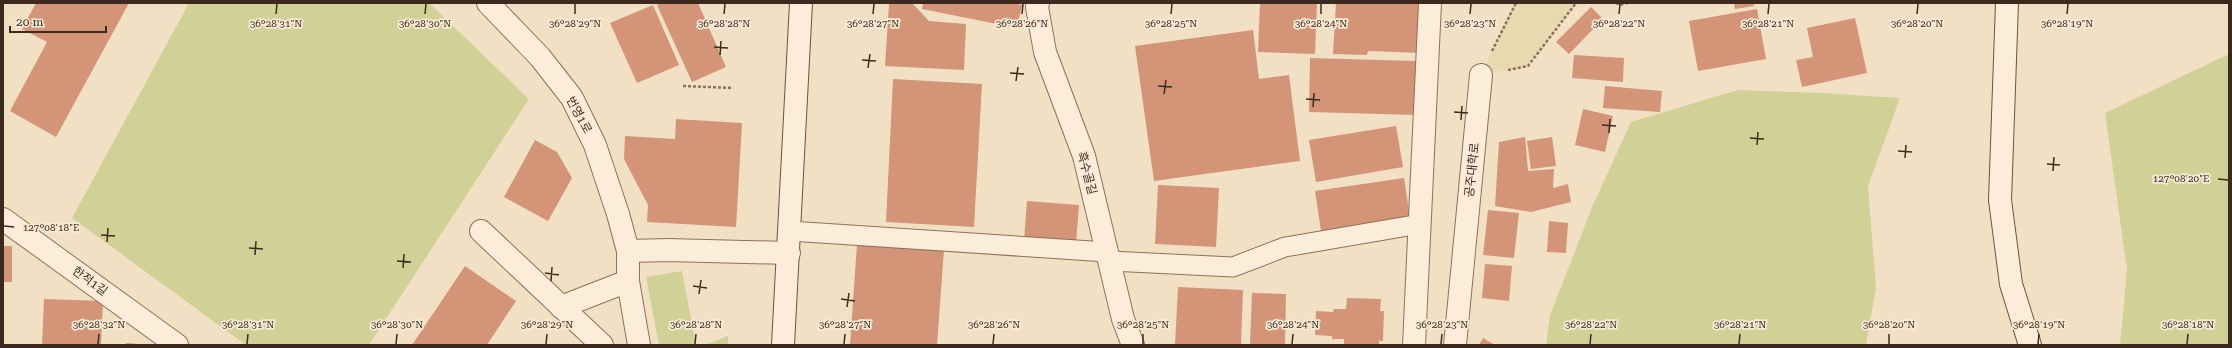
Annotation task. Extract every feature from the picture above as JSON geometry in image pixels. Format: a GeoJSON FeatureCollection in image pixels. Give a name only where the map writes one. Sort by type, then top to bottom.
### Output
{"type":"FeatureCollection","features":[{"type":"Feature","properties":{"kind":"street","name":"번영1로"},"geometry":{"type":"LineString","coordinates":[[488,3],[540,57],[572,98],[595,145],[618,214],[628,251],[628,281],[639,345]]}},
{"type":"Feature","properties":{"kind":"street"},"geometry":{"type":"LineString","coordinates":[[783,345],[801,3]]}},
{"type":"Feature","properties":{"kind":"street","name":"흑수골길"},"geometry":{"type":"LineString","coordinates":[[1038,3],[1037,6],[1045,52],[1084,156],[1123,319],[1133,345]]}},
{"type":"Feature","properties":{"kind":"street"},"geometry":{"type":"LineString","coordinates":[[1414,345],[1430,3]]}},
{"type":"Feature","properties":{"kind":"street"},"geometry":{"type":"LineString","coordinates":[[2007,3],[2000,200],[2011,284],[2030,345]]}},
{"type":"Feature","properties":{"kind":"street","name":"공주대학로"},"geometry":{"type":"LineString","coordinates":[[1455,345],[1481,75]]}},
{"type":"Feature","properties":{"kind":"street","name":"한적1길"},"geometry":{"type":"LineString","coordinates":[[3,219],[176,345]]}},
{"type":"Feature","properties":{"kind":"street"},"geometry":{"type":"LineString","coordinates":[[481,231],[602,345]]}},
{"type":"Feature","properties":{"kind":"street"},"geometry":{"type":"LineString","coordinates":[[628,251],[668,250],[788,253]]}},
{"type":"Feature","properties":{"kind":"street"},"geometry":{"type":"LineString","coordinates":[[561,307],[628,281]]}},
{"type":"Feature","properties":{"kind":"lane"},"geometry":{"type":"LineString","coordinates":[[790,231],[1233,267],[1285,247],[1420,224]]}},
{"type":"Feature","properties":{"kind":"path"},"geometry":{"type":"LineString","coordinates":[[1481,75],[1516,3]]}},
{"type":"Feature","properties":{"kind":"path"},"geometry":{"type":"LineString","coordinates":[[1481,75],[1528,66],[1576,3]]}},
{"type":"Feature","properties":{"kind":"path"},"geometry":{"type":"LineString","coordinates":[[1616,3],[1620,5],[1628,3]]}},
{"type":"Feature","properties":{"kind":"path"},"geometry":{"type":"LineString","coordinates":[[683,86],[733,88]]}},
{"type":"Feature","properties":{"kind":"shaded area"},"geometry":{"type":"Polygon","coordinates":[[[1516,3],[1576,3],[1528,66],[1481,75],[1511,11],[1516,3]]]}},
{"type":"Feature","properties":{"kind":"green space"},"geometry":{"type":"Polygon","coordinates":[[[189,3],[429,3],[529,99],[369,345],[246,345],[72,218],[189,3]]]}},
{"type":"Feature","properties":{"kind":"green space"},"geometry":{"type":"Polygon","coordinates":[[[2229,54],[2229,345],[2120,345],[2127,270],[2105,113],[2229,54]]]}},
{"type":"Feature","properties":{"kind":"green space"},"geometry":{"type":"Polygon","coordinates":[[[1738,90],[1900,98],[1868,186],[1876,288],[1866,345],[1546,345],[1550,315],[1593,205],[1631,122],[1738,90]]]}},
{"type":"Feature","properties":{"kind":"green space"},"geometry":{"type":"Polygon","coordinates":[[[682,271],[696,345],[659,345],[646,277],[682,271]]]}},
{"type":"Feature","properties":{"kind":"green space"},"geometry":{"type":"Polygon","coordinates":[[[728,336],[728,345],[705,345],[728,336]]]}},
{"type":"Feature","properties":{"kind":"building"},"geometry":{"type":"Polygon","coordinates":[[[36,3],[129,3],[56,137],[10,111],[47,42],[22,29],[36,3]]]}},
{"type":"Feature","properties":{"kind":"building"},"geometry":{"type":"Polygon","coordinates":[[[661,3],[698,3],[726,67],[692,82],[657,5],[661,3]]]}},
{"type":"Feature","properties":{"kind":"building"},"geometry":{"type":"Polygon","coordinates":[[[889,3],[912,3],[929,21],[966,24],[964,70],[885,66],[889,3]]]}},
{"type":"Feature","properties":{"kind":"building"},"geometry":{"type":"Polygon","coordinates":[[[923,3],[1011,3],[1022,5],[1017,28],[922,9],[923,3]]]}},
{"type":"Feature","properties":{"kind":"building"},"geometry":{"type":"Polygon","coordinates":[[[1260,3],[1317,3],[1315,54],[1258,52],[1260,3]]]}},
{"type":"Feature","properties":{"kind":"building"},"geometry":{"type":"Polygon","coordinates":[[[1336,3],[1422,3],[1420,53],[1368,51],[1367,55],[1333,54],[1336,3]]]}},
{"type":"Feature","properties":{"kind":"building"},"geometry":{"type":"Polygon","coordinates":[[[1734,3],[1753,3],[1754,6],[1735,9],[1734,3]]]}},
{"type":"Feature","properties":{"kind":"building"},"geometry":{"type":"Polygon","coordinates":[[[653,5],[679,65],[637,83],[610,23],[653,5]]]}},
{"type":"Feature","properties":{"kind":"building"},"geometry":{"type":"Polygon","coordinates":[[[1591,7],[1603,19],[1569,54],[1556,42],[1591,7]]]}},
{"type":"Feature","properties":{"kind":"building"},"geometry":{"type":"Polygon","coordinates":[[[1757,9],[1766,59],[1698,71],[1689,21],[1757,9]]]}},
{"type":"Feature","properties":{"kind":"building"},"geometry":{"type":"Polygon","coordinates":[[[1855,18],[1867,73],[1802,87],[1796,60],[1813,57],[1807,28],[1855,18]]]}},
{"type":"Feature","properties":{"kind":"building"},"geometry":{"type":"Polygon","coordinates":[[[1253,30],[1259,79],[1289,75],[1300,161],[1154,181],[1135,46],[1253,30]]]}},
{"type":"Feature","properties":{"kind":"building"},"geometry":{"type":"Polygon","coordinates":[[[1574,55],[1624,58],[1623,82],[1572,78],[1574,55]]]}},
{"type":"Feature","properties":{"kind":"building"},"geometry":{"type":"Polygon","coordinates":[[[1310,58],[1417,61],[1416,115],[1309,112],[1310,58]]]}},
{"type":"Feature","properties":{"kind":"building"},"geometry":{"type":"Polygon","coordinates":[[[893,79],[982,84],[974,227],[886,222],[893,79]]]}},
{"type":"Feature","properties":{"kind":"building"},"geometry":{"type":"Polygon","coordinates":[[[1605,86],[1662,91],[1660,112],[1603,108],[1605,86]]]}},
{"type":"Feature","properties":{"kind":"building"},"geometry":{"type":"Polygon","coordinates":[[[1583,109],[1613,116],[1605,152],[1575,145],[1583,109]]]}},
{"type":"Feature","properties":{"kind":"building"},"geometry":{"type":"Polygon","coordinates":[[[676,119],[742,123],[736,227],[647,222],[648,205],[624,159],[625,136],[675,139],[676,119]]]}},
{"type":"Feature","properties":{"kind":"building"},"geometry":{"type":"Polygon","coordinates":[[[1396,126],[1403,167],[1316,182],[1309,140],[1396,126]]]}},
{"type":"Feature","properties":{"kind":"building"},"geometry":{"type":"Polygon","coordinates":[[[1525,137],[1528,171],[1554,169],[1553,188],[1568,184],[1571,202],[1531,212],[1495,206],[1499,142],[1525,137]]]}},
{"type":"Feature","properties":{"kind":"building"},"geometry":{"type":"Polygon","coordinates":[[[1552,137],[1556,166],[1531,169],[1527,141],[1552,137]]]}},
{"type":"Feature","properties":{"kind":"building"},"geometry":{"type":"Polygon","coordinates":[[[535,140],[557,152],[572,178],[548,221],[504,197],[535,140]]]}},
{"type":"Feature","properties":{"kind":"building"},"geometry":{"type":"Polygon","coordinates":[[[1404,178],[1410,218],[1321,231],[1315,191],[1404,178]]]}},
{"type":"Feature","properties":{"kind":"building"},"geometry":{"type":"Polygon","coordinates":[[[1158,185],[1219,188],[1216,247],[1155,244],[1158,185]]]}},
{"type":"Feature","properties":{"kind":"building"},"geometry":{"type":"Polygon","coordinates":[[[1027,201],[1079,205],[1076,244],[1024,241],[1027,201]]]}},
{"type":"Feature","properties":{"kind":"building"},"geometry":{"type":"Polygon","coordinates":[[[1488,210],[1519,213],[1514,258],[1483,255],[1488,210]]]}},
{"type":"Feature","properties":{"kind":"building"},"geometry":{"type":"Polygon","coordinates":[[[1549,221],[1568,223],[1566,253],[1547,252],[1549,221]]]}},
{"type":"Feature","properties":{"kind":"building"},"geometry":{"type":"Polygon","coordinates":[[[857,244],[944,250],[937,345],[850,345],[857,244]]]}},
{"type":"Feature","properties":{"kind":"building"},"geometry":{"type":"Polygon","coordinates":[[[3,246],[12,246],[12,282],[3,282],[3,246]]]}},
{"type":"Feature","properties":{"kind":"building"},"geometry":{"type":"Polygon","coordinates":[[[1485,264],[1512,266],[1509,301],[1482,298],[1485,264]]]}},
{"type":"Feature","properties":{"kind":"building"},"geometry":{"type":"Polygon","coordinates":[[[465,266],[516,301],[487,345],[412,345],[465,266]]]}},
{"type":"Feature","properties":{"kind":"building"},"geometry":{"type":"Polygon","coordinates":[[[1178,287],[1243,290],[1241,345],[1175,345],[1178,287]]]}},
{"type":"Feature","properties":{"kind":"building"},"geometry":{"type":"Polygon","coordinates":[[[1252,293],[1286,294],[1285,345],[1250,345],[1252,293]]]}},
{"type":"Feature","properties":{"kind":"building"},"geometry":{"type":"Polygon","coordinates":[[[1347,298],[1381,299],[1380,311],[1384,311],[1383,341],[1379,341],[1379,345],[1344,345],[1344,339],[1332,339],[1332,336],[1315,335],[1316,311],[1333,312],[1334,309],[1346,309],[1347,298]]]}},
{"type":"Feature","properties":{"kind":"building"},"geometry":{"type":"Polygon","coordinates":[[[44,299],[103,301],[101,345],[42,345],[44,299]]]}},
{"type":"Feature","properties":{"kind":"building"},"geometry":{"type":"Polygon","coordinates":[[[1483,338],[1495,345],[1479,345],[1483,338]]]}},
{"type":"Feature","properties":{"kind":"building"},"geometry":{"type":"Polygon","coordinates":[[[126,343],[140,344],[140,345],[126,345],[126,343]]]}}]}
